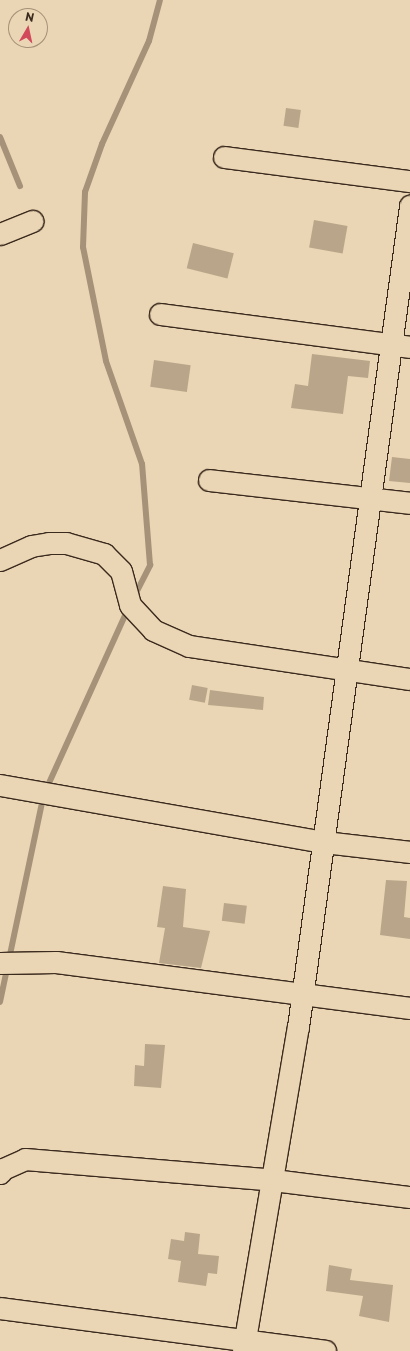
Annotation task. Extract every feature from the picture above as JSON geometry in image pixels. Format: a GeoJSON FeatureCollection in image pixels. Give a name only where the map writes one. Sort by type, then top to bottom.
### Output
{"type":"FeatureCollection","features":[{"type":"Feature","properties":{"kind":"street"},"geometry":{"type":"LineString","coordinates":[[224,157],[410,181]]}},
{"type":"Feature","properties":{"kind":"street"},"geometry":{"type":"LineString","coordinates":[[243,1345],[273,1180],[303,993],[368,498],[400,346],[410,206]]}},
{"type":"Feature","properties":{"kind":"street"},"geometry":{"type":"LineString","coordinates":[[0,234],[33,221]]}},
{"type":"Feature","properties":{"kind":"street"},"geometry":{"type":"LineString","coordinates":[[160,314],[400,346]]}},
{"type":"Feature","properties":{"kind":"street"},"geometry":{"type":"LineString","coordinates":[[209,480],[410,503]]}},
{"type":"Feature","properties":{"kind":"street"},"geometry":{"type":"LineString","coordinates":[[0,560],[32,546],[49,542],[66,543],[104,554],[121,571],[130,605],[153,630],[189,646],[410,679]]}},
{"type":"Feature","properties":{"kind":"street"},"geometry":{"type":"LineString","coordinates":[[0,785],[324,842],[410,852]]}},
{"type":"Feature","properties":{"kind":"street"},"geometry":{"type":"LineString","coordinates":[[0,963],[56,962],[410,1008]]}},
{"type":"Feature","properties":{"kind":"street"},"geometry":{"type":"LineString","coordinates":[[0,1173],[3,1169],[25,1159],[273,1180],[410,1197]]}},
{"type":"Feature","properties":{"kind":"street"},"geometry":{"type":"LineString","coordinates":[[0,1308],[243,1345],[325,1351]]}},
{"type":"Feature","properties":{"kind":"building"},"geometry":{"type":"Polygon","coordinates":[[[286,108],[301,110],[298,128],[283,126],[286,108]]]}},
{"type":"Feature","properties":{"kind":"building"},"geometry":{"type":"Polygon","coordinates":[[[314,220],[347,226],[343,253],[309,248],[314,220]]]}},
{"type":"Feature","properties":{"kind":"building"},"geometry":{"type":"Polygon","coordinates":[[[193,243],[234,253],[227,278],[187,268],[193,243]]]}},
{"type":"Feature","properties":{"kind":"building"},"geometry":{"type":"Polygon","coordinates":[[[312,354],[370,361],[368,378],[348,376],[343,414],[291,408],[295,384],[308,386],[312,354]]]}},
{"type":"Feature","properties":{"kind":"building"},"geometry":{"type":"Polygon","coordinates":[[[154,360],[191,365],[187,392],[150,387],[154,360]]]}},
{"type":"Feature","properties":{"kind":"building"},"geometry":{"type":"Polygon","coordinates":[[[392,457],[410,459],[410,483],[389,481],[392,457]]]}},
{"type":"Feature","properties":{"kind":"building"},"geometry":{"type":"Polygon","coordinates":[[[192,685],[208,688],[205,703],[189,700],[192,685]]]}},
{"type":"Feature","properties":{"kind":"building"},"geometry":{"type":"Polygon","coordinates":[[[210,690],[264,697],[263,710],[208,705],[210,690]]]}},
{"type":"Feature","properties":{"kind":"building"},"geometry":{"type":"Polygon","coordinates":[[[386,880],[407,881],[404,917],[410,918],[410,939],[380,935],[386,880]]]}},
{"type":"Feature","properties":{"kind":"building"},"geometry":{"type":"Polygon","coordinates":[[[163,886],[186,889],[183,927],[210,931],[201,968],[159,963],[165,928],[157,927],[163,886]]]}},
{"type":"Feature","properties":{"kind":"building"},"geometry":{"type":"Polygon","coordinates":[[[224,903],[247,906],[245,924],[222,921],[224,903]]]}},
{"type":"Feature","properties":{"kind":"building"},"geometry":{"type":"Polygon","coordinates":[[[145,1044],[165,1045],[161,1088],[134,1086],[135,1065],[144,1066],[145,1044]]]}},
{"type":"Feature","properties":{"kind":"building"},"geometry":{"type":"Polygon","coordinates":[[[185,1232],[200,1234],[198,1254],[219,1256],[217,1274],[208,1273],[206,1286],[178,1282],[181,1261],[168,1259],[171,1239],[184,1241],[185,1232]]]}},
{"type":"Feature","properties":{"kind":"building"},"geometry":{"type":"Polygon","coordinates":[[[329,1265],[352,1269],[350,1280],[393,1285],[389,1322],[359,1316],[363,1296],[326,1291],[329,1265]]]}},
{"type":"Feature","properties":{"kind":"waterway"},"geometry":{"type":"LineString","coordinates":[[134,597],[150,565],[142,464],[106,361],[83,247],[85,192],[102,144],[149,41],[160,0]]}},
{"type":"Feature","properties":{"kind":"waterway"},"geometry":{"type":"LineString","coordinates":[[0,137],[20,186]]}},
{"type":"Feature","properties":{"kind":"waterway"},"geometry":{"type":"LineString","coordinates":[[0,1002],[44,794],[128,609]]}}]}
